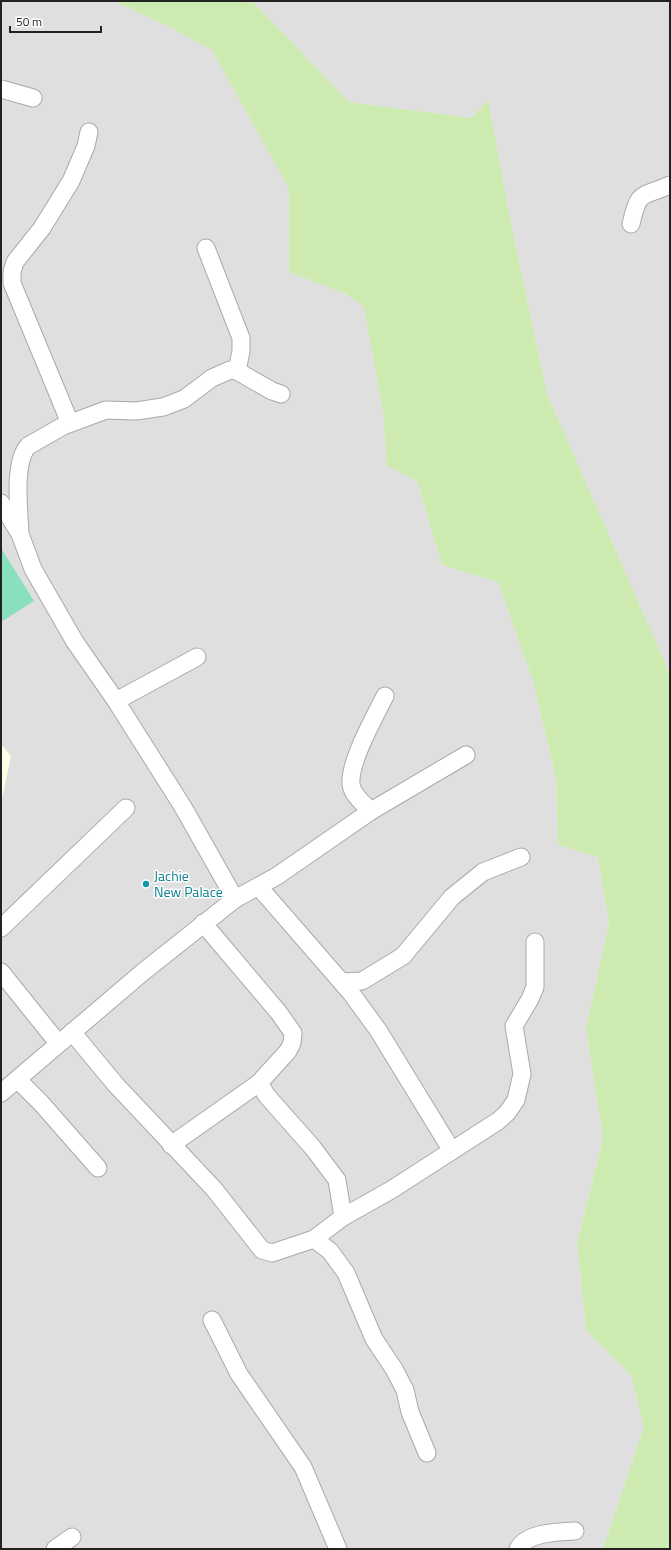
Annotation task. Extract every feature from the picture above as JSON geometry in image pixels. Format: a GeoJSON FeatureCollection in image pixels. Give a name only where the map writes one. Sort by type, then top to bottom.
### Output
{"type":"FeatureCollection","features":[{"type":"Feature","properties":{"kind":"street"},"geometry":{"type":"LineString","coordinates":[[1,89],[33,98]]}},
{"type":"Feature","properties":{"kind":"street"},"geometry":{"type":"LineString","coordinates":[[70,423],[12,283],[12,272],[15,262],[42,228],[71,181],[86,146],[89,132]]}},
{"type":"Feature","properties":{"kind":"street"},"geometry":{"type":"LineString","coordinates":[[630,224],[636,203],[640,197],[670,185]]}},
{"type":"Feature","properties":{"kind":"street"},"geometry":{"type":"LineString","coordinates":[[206,248],[241,338],[241,352],[238,371]]}},
{"type":"Feature","properties":{"kind":"street"},"geometry":{"type":"LineString","coordinates":[[20,534],[19,483],[21,460],[24,451],[28,446],[70,423],[106,410],[136,411],[164,407],[184,399],[212,378],[230,370],[238,371],[272,391],[281,394]]}},
{"type":"Feature","properties":{"kind":"street"},"geometry":{"type":"LineString","coordinates":[[1,503],[20,534],[33,569],[75,642],[116,701],[183,807],[236,899]]}},
{"type":"Feature","properties":{"kind":"street"},"geometry":{"type":"LineString","coordinates":[[116,701],[197,657]]}},
{"type":"Feature","properties":{"kind":"street"},"geometry":{"type":"LineString","coordinates":[[371,811],[359,799],[351,786],[352,774],[358,753],[385,696]]}},
{"type":"Feature","properties":{"kind":"street"},"geometry":{"type":"LineString","coordinates":[[1,1093],[203,923],[236,899],[259,887],[371,811],[466,755]]}},
{"type":"Feature","properties":{"kind":"street"},"geometry":{"type":"LineString","coordinates":[[1,928],[126,808]]}},
{"type":"Feature","properties":{"kind":"street"},"geometry":{"type":"LineString","coordinates":[[342,982],[362,981],[403,956],[452,897],[483,872],[521,857]]}},
{"type":"Feature","properties":{"kind":"street"},"geometry":{"type":"LineString","coordinates":[[259,887],[342,982],[378,1030],[452,1150]]}},
{"type":"Feature","properties":{"kind":"street"},"geometry":{"type":"LineString","coordinates":[[171,1144],[259,1083],[288,1051],[292,1043],[293,1033],[279,1013],[203,923]]}},
{"type":"Feature","properties":{"kind":"street"},"geometry":{"type":"LineString","coordinates":[[72,1032],[116,1084],[214,1189],[262,1250],[272,1253],[314,1239],[343,1217],[391,1190],[498,1121],[507,1113],[516,1100],[522,1074],[514,1026],[530,999],[534,987],[535,942]]}},
{"type":"Feature","properties":{"kind":"street"},"geometry":{"type":"LineString","coordinates":[[1,972],[58,1044]]}},
{"type":"Feature","properties":{"kind":"street"},"geometry":{"type":"LineString","coordinates":[[18,1080],[41,1103],[98,1168]]}},
{"type":"Feature","properties":{"kind":"street"},"geometry":{"type":"LineString","coordinates":[[259,1083],[267,1096],[313,1148],[336,1180],[343,1217]]}},
{"type":"Feature","properties":{"kind":"street"},"geometry":{"type":"LineString","coordinates":[[314,1239],[330,1251],[346,1273],[374,1339],[394,1369],[404,1390],[410,1412],[427,1453]]}},
{"type":"Feature","properties":{"kind":"street"},"geometry":{"type":"LineString","coordinates":[[212,1320],[239,1374],[303,1467],[338,1549]]}},
{"type":"Feature","properties":{"kind":"street"},"geometry":{"type":"LineString","coordinates":[[518,1549],[521,1544],[543,1534],[575,1531]]}},
{"type":"Feature","properties":{"kind":"street"},"geometry":{"type":"LineString","coordinates":[[55,1549],[72,1537]]}},
{"type":"Feature","properties":{"kind":"shaded area"},"geometry":{"type":"Polygon","coordinates":[[[1,1],[113,1],[168,26],[212,50],[289,189],[289,272],[346,294],[364,306],[383,412],[387,466],[417,481],[442,565],[498,582],[533,681],[556,779],[558,845],[598,857],[609,923],[586,1028],[603,1138],[577,1243],[586,1330],[631,1375],[644,1426],[603,1549],[1,1549],[1,1]]]}},
{"type":"Feature","properties":{"kind":"shaded area"},"geometry":{"type":"Polygon","coordinates":[[[252,1],[670,1],[670,674],[547,394],[513,233],[488,101],[471,118],[349,102],[252,1]]]}},
{"type":"Feature","properties":{"kind":"shaded area"},"geometry":{"type":"Polygon","coordinates":[[[1,744],[11,756],[1,804],[1,744]]]}},
{"type":"Feature","properties":{"kind":"green space"},"geometry":{"type":"Polygon","coordinates":[[[113,1],[252,1],[349,102],[471,118],[488,100],[513,233],[547,394],[670,674],[670,1549],[603,1549],[644,1426],[631,1375],[586,1330],[577,1243],[603,1138],[586,1028],[609,923],[598,857],[558,845],[556,779],[533,681],[498,582],[442,565],[417,481],[387,466],[383,412],[364,307],[346,294],[289,272],[289,189],[212,50],[168,26],[113,1]]]}},
{"type":"Feature","properties":{"kind":"green space"},"geometry":{"type":"Polygon","coordinates":[[[1,548],[34,601],[1,622],[1,548]]]}},
{"type":"Feature","properties":{"kind":"place","name":"Jachie New Palace"},"geometry":{"type":"Point","coordinates":[146,884]}}]}
